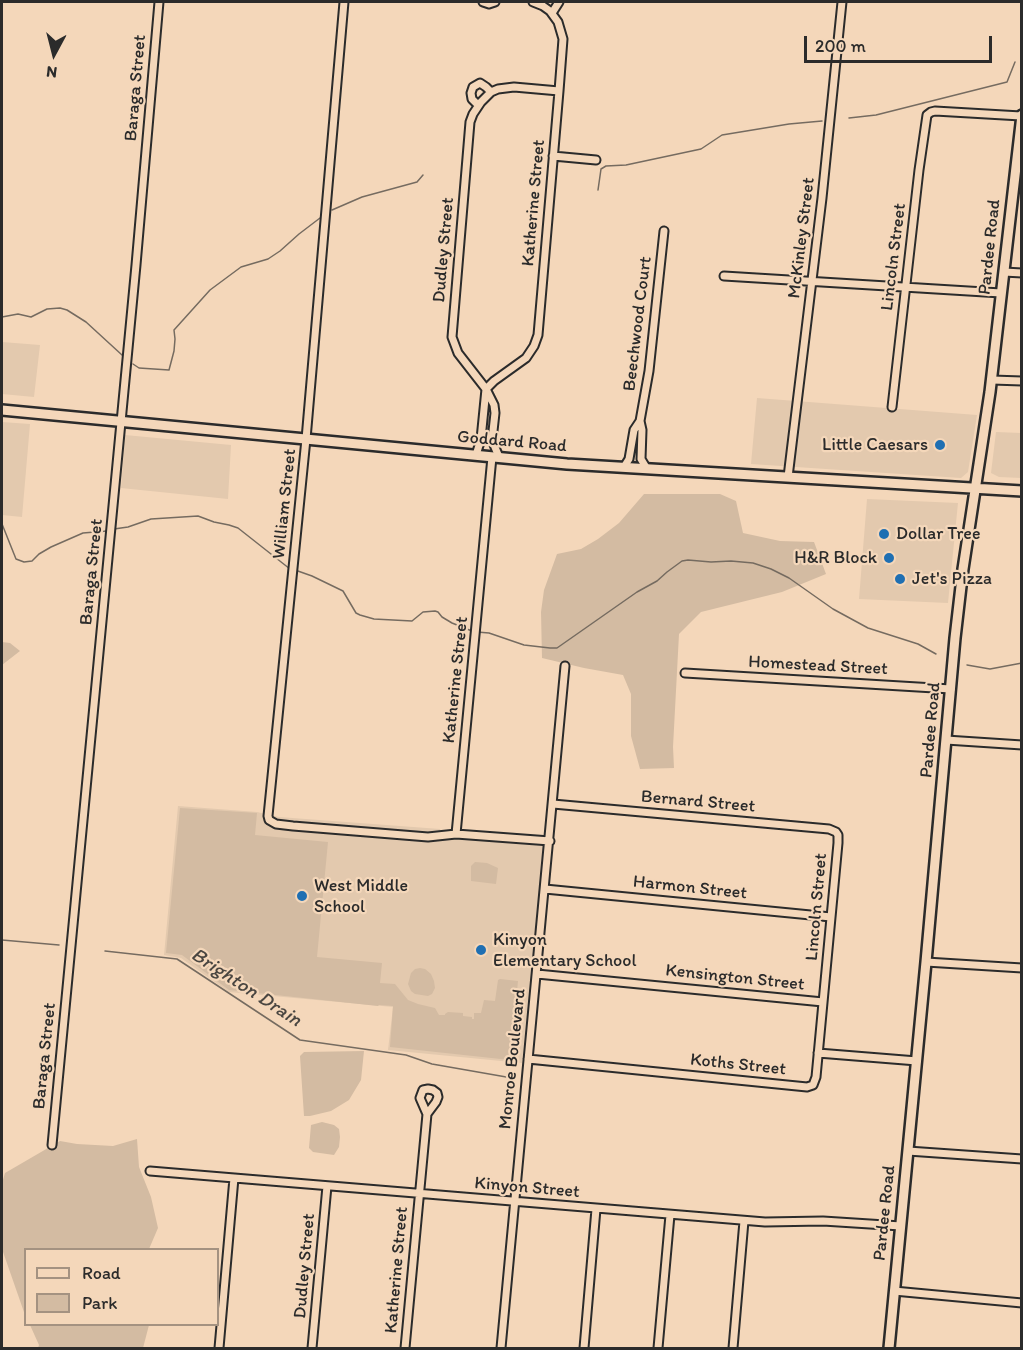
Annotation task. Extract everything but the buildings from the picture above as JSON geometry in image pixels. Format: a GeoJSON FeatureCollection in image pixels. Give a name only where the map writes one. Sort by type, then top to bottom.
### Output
{"type":"FeatureCollection","features":[{"type":"Feature","properties":{"kind":"main road","name":"Pardee Road"},"geometry":{"type":"LineString","coordinates":[[889,1348],[963,569],[992,380],[1021,116]]}},
{"type":"Feature","properties":{"kind":"main road","name":"Goddard Road"},"geometry":{"type":"LineString","coordinates":[[2,410],[567,464],[1022,491]]}},
{"type":"Feature","properties":{"kind":"street","name":"Baraga Street"},"geometry":{"type":"LineString","coordinates":[[52,1145],[137,257],[159,2]]}},
{"type":"Feature","properties":{"kind":"street","name":"William Street"},"geometry":{"type":"LineString","coordinates":[[344,2],[306,439],[268,816],[269,820],[276,824],[428,837],[456,834]]}},
{"type":"Feature","properties":{"kind":"street"},"geometry":{"type":"LineString","coordinates":[[483,2],[489,4],[495,2]]}},
{"type":"Feature","properties":{"kind":"street"},"geometry":{"type":"LineString","coordinates":[[533,2],[552,13],[559,2]]}},
{"type":"Feature","properties":{"kind":"street","name":"McKinley Street"},"geometry":{"type":"LineString","coordinates":[[788,477],[827,154],[842,2]]}},
{"type":"Feature","properties":{"kind":"street","name":"Katherine Street"},"geometry":{"type":"LineString","coordinates":[[456,834],[474,639],[495,457],[492,440],[495,412],[486,389],[526,358],[536,340],[563,39],[558,22],[552,13]]}},
{"type":"Feature","properties":{"kind":"street","name":"Dudley Street"},"geometry":{"type":"LineString","coordinates":[[478,105],[472,99],[473,87],[480,83],[491,92]]}},
{"type":"Feature","properties":{"kind":"street","name":"Dudley Street"},"geometry":{"type":"LineString","coordinates":[[486,389],[458,353],[452,337],[470,122],[478,105],[491,92],[498,89],[514,87],[559,91]]}},
{"type":"Feature","properties":{"kind":"street","name":"Lincoln Street"},"geometry":{"type":"LineString","coordinates":[[892,407],[925,119],[929,113],[935,111],[1021,116]]}},
{"type":"Feature","properties":{"kind":"street"},"geometry":{"type":"LineString","coordinates":[[553,156],[596,160]]}},
{"type":"Feature","properties":{"kind":"street","name":"Beechwood Court"},"geometry":{"type":"LineString","coordinates":[[646,469],[641,459],[640,421],[649,371],[664,231]]}},
{"type":"Feature","properties":{"kind":"street"},"geometry":{"type":"LineString","coordinates":[[1004,272],[1022,273]]}},
{"type":"Feature","properties":{"kind":"street"},"geometry":{"type":"LineString","coordinates":[[724,276],[1001,293]]}},
{"type":"Feature","properties":{"kind":"street"},"geometry":{"type":"LineString","coordinates":[[992,380],[1022,381]]}},
{"type":"Feature","properties":{"kind":"street"},"geometry":{"type":"LineString","coordinates":[[476,455],[481,439],[486,389]]}},
{"type":"Feature","properties":{"kind":"street","name":"Beechwood Court"},"geometry":{"type":"LineString","coordinates":[[624,467],[629,459],[634,430],[640,421]]}},
{"type":"Feature","properties":{"kind":"street","name":"Monroe Boulevard"},"geometry":{"type":"LineString","coordinates":[[501,1348],[566,666]]}},
{"type":"Feature","properties":{"kind":"street","name":"Homestead Street"},"geometry":{"type":"LineString","coordinates":[[684,673],[951,689]]}},
{"type":"Feature","properties":{"kind":"street"},"geometry":{"type":"LineString","coordinates":[[946,740],[1022,745]]}},
{"type":"Feature","properties":{"kind":"street","name":"Bernard Street"},"geometry":{"type":"LineString","coordinates":[[553,804],[829,829],[838,835]]}},
{"type":"Feature","properties":{"kind":"street"},"geometry":{"type":"LineString","coordinates":[[456,834],[550,842]]}},
{"type":"Feature","properties":{"kind":"street","name":"Lincoln Street"},"geometry":{"type":"LineString","coordinates":[[818,1053],[838,835]]}},
{"type":"Feature","properties":{"kind":"street","name":"Harmon Street"},"geometry":{"type":"LineString","coordinates":[[545,889],[831,917]]}},
{"type":"Feature","properties":{"kind":"street"},"geometry":{"type":"LineString","coordinates":[[926,962],[1022,968]]}},
{"type":"Feature","properties":{"kind":"street","name":"Kensington Street"},"geometry":{"type":"LineString","coordinates":[[537,974],[823,1002]]}},
{"type":"Feature","properties":{"kind":"street"},"geometry":{"type":"LineString","coordinates":[[818,1053],[917,1060]]}},
{"type":"Feature","properties":{"kind":"street","name":"Koths Street"},"geometry":{"type":"LineString","coordinates":[[528,1059],[807,1087],[813,1085],[816,1080],[818,1053]]}},
{"type":"Feature","properties":{"kind":"street","name":"Katherine Street"},"geometry":{"type":"LineString","coordinates":[[405,1348],[427,1114]]}},
{"type":"Feature","properties":{"kind":"street"},"geometry":{"type":"LineString","coordinates":[[908,1151],[1022,1159]]}},
{"type":"Feature","properties":{"kind":"street","name":"Kinyon Street"},"geometry":{"type":"LineString","coordinates":[[150,1171],[744,1221],[823,1221],[901,1226]]}},
{"type":"Feature","properties":{"kind":"street"},"geometry":{"type":"LineString","coordinates":[[219,1348],[234,1178]]}},
{"type":"Feature","properties":{"kind":"street","name":"Dudley Street"},"geometry":{"type":"LineString","coordinates":[[312,1348],[327,1186]]}},
{"type":"Feature","properties":{"kind":"street"},"geometry":{"type":"LineString","coordinates":[[584,1348],[596,1209]]}},
{"type":"Feature","properties":{"kind":"street"},"geometry":{"type":"LineString","coordinates":[[658,1348],[670,1215]]}},
{"type":"Feature","properties":{"kind":"street"},"geometry":{"type":"LineString","coordinates":[[733,1348],[744,1221]]}},
{"type":"Feature","properties":{"kind":"street"},"geometry":{"type":"LineString","coordinates":[[894,1291],[1022,1303]]}},
{"type":"Feature","properties":{"kind":"shaded area"},"geometry":{"type":"Polygon","coordinates":[[[2,342],[40,345],[34,397],[2,394],[2,342]]]}},
{"type":"Feature","properties":{"kind":"shaded area"},"geometry":{"type":"Polygon","coordinates":[[[757,398],[977,415],[968,472],[961,478],[751,464],[757,398]]]}},
{"type":"Feature","properties":{"kind":"shaded area"},"geometry":{"type":"Polygon","coordinates":[[[2,422],[30,424],[22,517],[2,515],[2,422]]]}},
{"type":"Feature","properties":{"kind":"shaded area"},"geometry":{"type":"Polygon","coordinates":[[[996,432],[1021,433],[1021,478],[999,477],[991,473],[996,432]]]}},
{"type":"Feature","properties":{"kind":"shaded area"},"geometry":{"type":"Polygon","coordinates":[[[125,435],[231,445],[228,499],[121,488],[125,435]]]}},
{"type":"Feature","properties":{"kind":"shaded area"},"geometry":{"type":"Polygon","coordinates":[[[867,499],[958,503],[948,603],[859,599],[867,499]]]}},
{"type":"Feature","properties":{"kind":"shaded area","name":"West Middle School"},"geometry":{"type":"Polygon","coordinates":[[[178,806],[257,812],[279,817],[440,829],[440,837],[543,846],[522,1063],[388,1050],[393,1007],[229,992],[181,958],[164,955],[178,806]]]}},
{"type":"Feature","properties":{"kind":"green space"},"geometry":{"type":"Polygon","coordinates":[[[644,494],[720,494],[736,501],[743,533],[780,541],[814,542],[826,574],[782,592],[701,612],[679,634],[674,768],[640,769],[631,736],[631,694],[623,675],[542,658],[541,612],[544,590],[557,554],[581,549],[598,539],[619,523],[644,494]]]}},
{"type":"Feature","properties":{"kind":"green space"},"geometry":{"type":"Polygon","coordinates":[[[2,642],[10,643],[20,651],[2,665],[2,642]]]}},
{"type":"Feature","properties":{"kind":"green space","name":"West Middle School"},"geometry":{"type":"Polygon","coordinates":[[[180,808],[257,813],[255,835],[328,842],[317,957],[382,963],[380,983],[395,984],[408,1000],[435,1008],[439,1015],[445,1015],[448,1012],[463,1013],[463,1016],[472,1017],[472,1019],[474,1019],[474,1013],[481,1013],[484,1000],[495,1001],[498,980],[518,981],[510,1060],[390,1047],[393,1006],[229,990],[182,955],[166,953],[180,808]]]}},
{"type":"Feature","properties":{"kind":"green space"},"geometry":{"type":"Polygon","coordinates":[[[475,862],[487,863],[498,868],[496,884],[471,881],[471,866],[475,862]]]}},
{"type":"Feature","properties":{"kind":"green space"},"geometry":{"type":"Polygon","coordinates":[[[420,968],[431,974],[434,981],[435,988],[428,996],[415,994],[408,984],[411,973],[420,968]]]}},
{"type":"Feature","properties":{"kind":"green space"},"geometry":{"type":"Polygon","coordinates":[[[364,1051],[361,1080],[349,1100],[331,1111],[304,1116],[300,1056],[304,1052],[364,1051]]]}},
{"type":"Feature","properties":{"kind":"green space"},"geometry":{"type":"Polygon","coordinates":[[[322,1122],[339,1129],[339,1147],[334,1155],[313,1152],[309,1148],[311,1125],[322,1122]]]}},
{"type":"Feature","properties":{"kind":"green space"},"geometry":{"type":"Polygon","coordinates":[[[137,1139],[139,1167],[151,1197],[158,1228],[149,1248],[24,1248],[24,1312],[2,1249],[2,1183],[5,1173],[60,1141],[113,1146],[137,1139]]]}},
{"type":"Feature","properties":{"kind":"green space"},"geometry":{"type":"Polygon","coordinates":[[[30,1326],[149,1326],[143,1348],[38,1348],[39,1345],[30,1326]]]}},
{"type":"Feature","properties":{"kind":"waterway"},"geometry":{"type":"LineString","coordinates":[[849,118],[876,115],[1007,82],[1015,62]]}},
{"type":"Feature","properties":{"kind":"waterway"},"geometry":{"type":"LineString","coordinates":[[598,190],[601,169],[606,166],[626,165],[701,149],[722,135],[822,121]]}},
{"type":"Feature","properties":{"kind":"waterway"},"geometry":{"type":"LineString","coordinates":[[332,210],[362,197],[417,182],[423,175]]}},
{"type":"Feature","properties":{"kind":"waterway"},"geometry":{"type":"LineString","coordinates":[[133,364],[139,368],[169,370],[174,351],[174,330],[210,290],[241,267],[268,259],[320,218]]}},
{"type":"Feature","properties":{"kind":"waterway"},"geometry":{"type":"LineString","coordinates":[[2,317],[18,314],[31,317],[47,309],[67,310],[86,322],[122,355]]}},
{"type":"Feature","properties":{"kind":"waterway"},"geometry":{"type":"LineString","coordinates":[[114,529],[151,519],[198,516],[238,528],[290,569]]}},
{"type":"Feature","properties":{"kind":"waterway"},"geometry":{"type":"LineString","coordinates":[[2,524],[16,559],[24,562],[32,561],[51,547],[83,533],[107,531]]}},
{"type":"Feature","properties":{"kind":"waterway"},"geometry":{"type":"LineString","coordinates":[[477,632],[489,633],[524,645],[557,648],[637,592],[657,581],[682,561],[731,561],[753,563],[771,569],[789,578],[833,609],[868,628],[918,644],[936,654]]}},
{"type":"Feature","properties":{"kind":"waterway"},"geometry":{"type":"LineString","coordinates":[[295,570],[343,591],[356,613],[360,615],[374,619],[412,621],[423,612],[435,611],[452,623],[472,631]]}},
{"type":"Feature","properties":{"kind":"waterway"},"geometry":{"type":"LineString","coordinates":[[967,665],[990,669],[1022,663]]}},
{"type":"Feature","properties":{"kind":"waterway","name":"Brighton Drain"},"geometry":{"type":"LineString","coordinates":[[2,940],[59,945]]}},
{"type":"Feature","properties":{"kind":"waterway","name":"Brighton Drain"},"geometry":{"type":"LineString","coordinates":[[105,951],[177,959],[300,1040],[406,1055],[432,1064],[512,1078]]}},
{"type":"Feature","properties":{"kind":"place","name":"Little Caesars"},"geometry":{"type":"Point","coordinates":[940,445]}},
{"type":"Feature","properties":{"kind":"place","name":"Dollar Tree"},"geometry":{"type":"Point","coordinates":[884,534]}},
{"type":"Feature","properties":{"kind":"place","name":"H&R Block"},"geometry":{"type":"Point","coordinates":[889,558]}},
{"type":"Feature","properties":{"kind":"place","name":"Jet's Pizza"},"geometry":{"type":"Point","coordinates":[900,579]}},
{"type":"Feature","properties":{"kind":"place","name":"West Middle School"},"geometry":{"type":"Point","coordinates":[302,896]}},
{"type":"Feature","properties":{"kind":"place","name":"Kinyon Elementary School"},"geometry":{"type":"Point","coordinates":[481,950]}}]}
